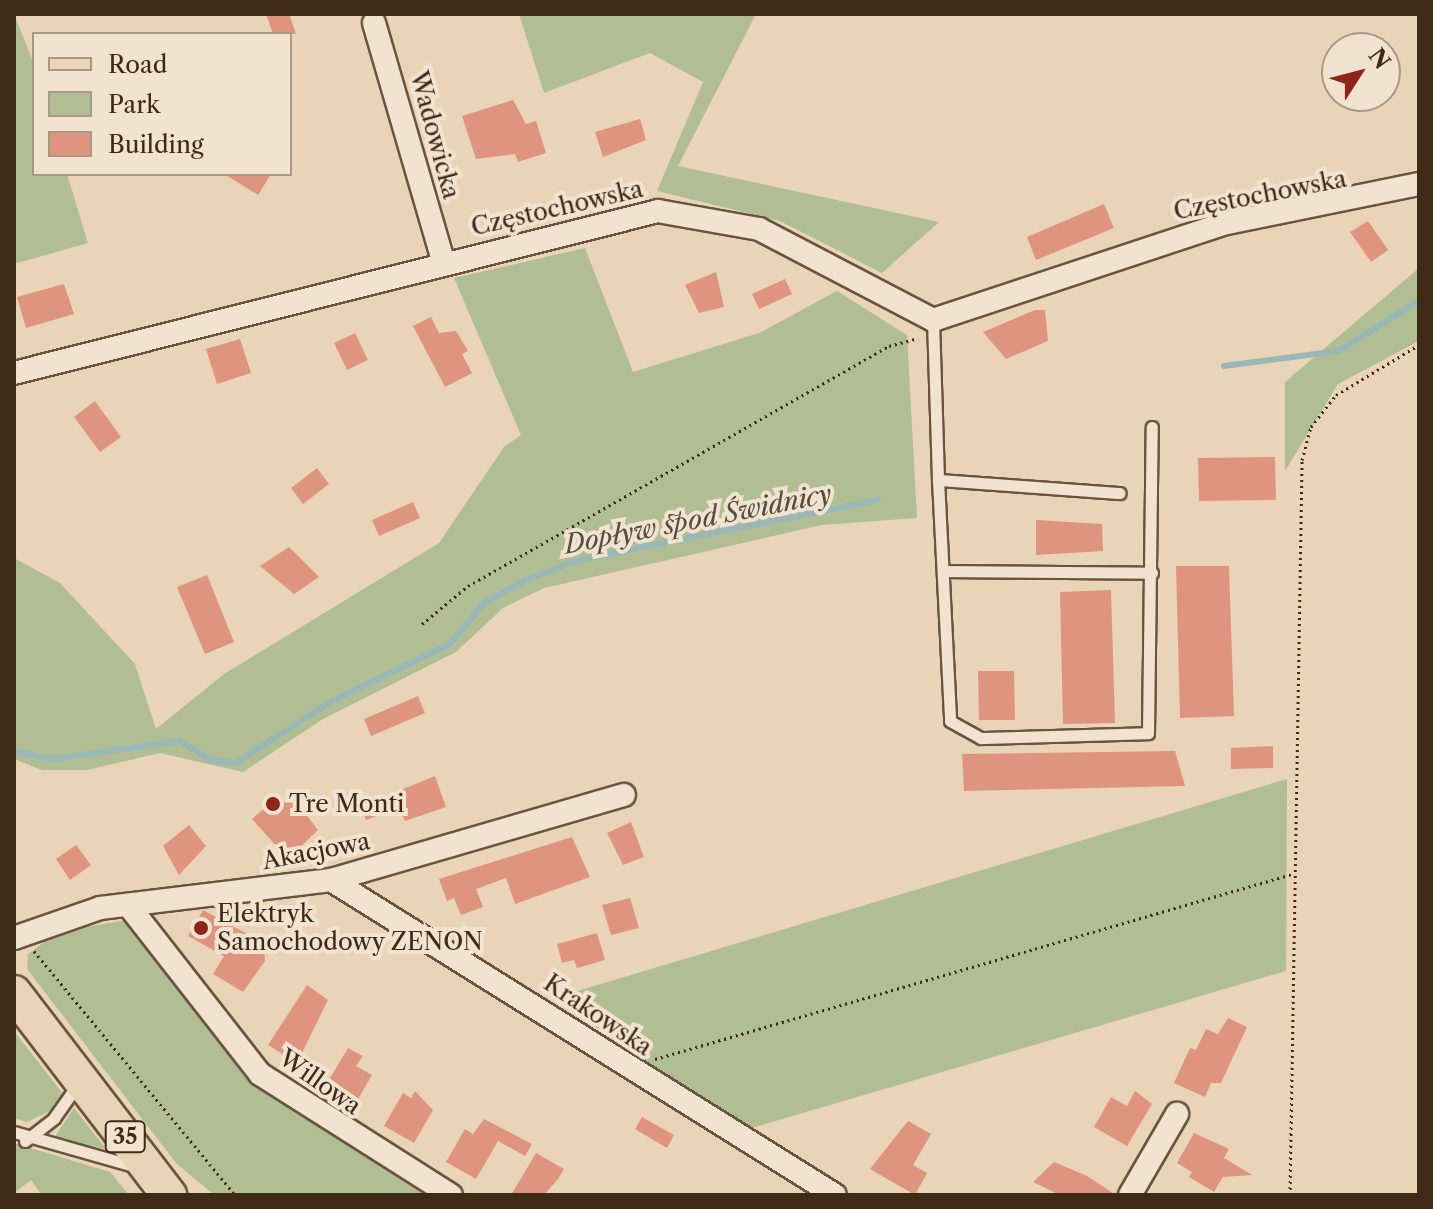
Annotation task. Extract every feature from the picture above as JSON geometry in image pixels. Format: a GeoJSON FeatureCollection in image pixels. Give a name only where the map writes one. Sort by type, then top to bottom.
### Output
{"type":"FeatureCollection","features":[{"type":"Feature","properties":{"kind":"main road","name":"35"},"geometry":{"type":"LineString","coordinates":[[14,993],[159,1182]]}},
{"type":"Feature","properties":{"kind":"street","name":"Wadowicka"},"geometry":{"type":"LineString","coordinates":[[374,23],[443,261]]}},
{"type":"Feature","properties":{"kind":"street","name":"Częstochowska"},"geometry":{"type":"LineString","coordinates":[[14,373],[443,261],[658,211],[759,229],[933,326],[1227,223],[1419,184]]}},
{"type":"Feature","properties":{"kind":"street","name":"Akacjowa"},"geometry":{"type":"LineString","coordinates":[[16,936],[62,916],[331,880],[624,795]]}},
{"type":"Feature","properties":{"kind":"street","name":"Krakowska"},"geometry":{"type":"LineString","coordinates":[[331,880],[486,971],[638,1073],[835,1195]]}},
{"type":"Feature","properties":{"kind":"street","name":"Willowa"},"geometry":{"type":"LineString","coordinates":[[128,905],[260,1074],[451,1195]]}},
{"type":"Feature","properties":{"kind":"street"},"geometry":{"type":"LineString","coordinates":[[1130,1195],[1177,1114]]}},
{"type":"Feature","properties":{"kind":"lane"},"geometry":{"type":"LineString","coordinates":[[933,326],[950,721],[981,738],[1148,733],[1152,427]]}},
{"type":"Feature","properties":{"kind":"lane"},"geometry":{"type":"LineString","coordinates":[[938,480],[1120,493]]}},
{"type":"Feature","properties":{"kind":"lane"},"geometry":{"type":"LineString","coordinates":[[943,571],[1152,573]]}},
{"type":"Feature","properties":{"kind":"lane"},"geometry":{"type":"LineString","coordinates":[[25,1141],[54,1118],[81,1079]]}},
{"type":"Feature","properties":{"kind":"lane"},"geometry":{"type":"LineString","coordinates":[[14,1132],[25,1141],[159,1182]]}},
{"type":"Feature","properties":{"kind":"path"},"geometry":{"type":"LineString","coordinates":[[422,624],[468,586],[889,346],[933,326]]}},
{"type":"Feature","properties":{"kind":"path"},"geometry":{"type":"LineString","coordinates":[[1290,1195],[1292,874],[1302,460],[1311,427],[1336,395],[1419,345]]}},
{"type":"Feature","properties":{"kind":"path"},"geometry":{"type":"LineString","coordinates":[[638,1073],[646,1061],[1292,874]]}},
{"type":"Feature","properties":{"kind":"path"},"geometry":{"type":"LineString","coordinates":[[16,936],[235,1195]]}},
{"type":"Feature","properties":{"kind":"green space"},"geometry":{"type":"Polygon","coordinates":[[[14,14],[32,59],[32,176],[68,176],[88,243],[14,264],[14,14]]]}},
{"type":"Feature","properties":{"kind":"green space"},"geometry":{"type":"Polygon","coordinates":[[[519,14],[756,14],[678,166],[939,222],[882,273],[780,221],[657,191],[703,82],[650,53],[544,93],[519,14]]]}},
{"type":"Feature","properties":{"kind":"green space"},"geometry":{"type":"Polygon","coordinates":[[[585,248],[633,372],[759,333],[837,291],[907,335],[917,518],[822,525],[544,588],[503,608],[456,652],[323,719],[243,772],[160,753],[87,770],[42,770],[14,759],[14,558],[60,583],[135,664],[156,729],[224,674],[439,543],[504,447],[521,435],[454,278],[585,248]]]}},
{"type":"Feature","properties":{"kind":"green space"},"geometry":{"type":"Polygon","coordinates":[[[1419,268],[1419,341],[1338,384],[1285,471],[1285,382],[1419,268]]]}},
{"type":"Feature","properties":{"kind":"green space"},"geometry":{"type":"Polygon","coordinates":[[[1287,779],[1286,971],[745,1130],[554,998],[1287,779]]]}},
{"type":"Feature","properties":{"kind":"green space"},"geometry":{"type":"Polygon","coordinates":[[[126,920],[259,1088],[429,1195],[214,1195],[176,1163],[27,969],[28,954],[58,932],[126,920]]]}},
{"type":"Feature","properties":{"kind":"green space"},"geometry":{"type":"Polygon","coordinates":[[[14,1031],[63,1094],[52,1110],[27,1122],[14,1118],[14,1031]]]}},
{"type":"Feature","properties":{"kind":"green space"},"geometry":{"type":"Polygon","coordinates":[[[74,1108],[106,1149],[54,1138],[74,1108]]]}},
{"type":"Feature","properties":{"kind":"green space"},"geometry":{"type":"Polygon","coordinates":[[[14,1143],[110,1172],[129,1195],[42,1195],[31,1180],[14,1193],[14,1143]]]}},
{"type":"Feature","properties":{"kind":"building"},"geometry":{"type":"Polygon","coordinates":[[[266,14],[289,14],[296,34],[272,32],[266,14]]]}},
{"type":"Feature","properties":{"kind":"building"},"geometry":{"type":"Polygon","coordinates":[[[513,100],[526,124],[536,121],[546,153],[518,162],[515,154],[476,159],[462,116],[513,100]]]}},
{"type":"Feature","properties":{"kind":"building"},"geometry":{"type":"Polygon","coordinates":[[[640,119],[646,140],[603,157],[595,132],[640,119]]]}},
{"type":"Feature","properties":{"kind":"building"},"geometry":{"type":"Polygon","coordinates":[[[227,176],[270,176],[258,195],[227,176]]]}},
{"type":"Feature","properties":{"kind":"building"},"geometry":{"type":"Polygon","coordinates":[[[1104,204],[1114,228],[1036,260],[1027,237],[1104,204]]]}},
{"type":"Feature","properties":{"kind":"building"},"geometry":{"type":"Polygon","coordinates":[[[1368,221],[1388,250],[1371,262],[1350,232],[1368,221]]]}},
{"type":"Feature","properties":{"kind":"building"},"geometry":{"type":"Polygon","coordinates":[[[716,272],[724,307],[699,313],[685,285],[716,272]]]}},
{"type":"Feature","properties":{"kind":"building"},"geometry":{"type":"Polygon","coordinates":[[[785,279],[792,294],[759,309],[752,294],[785,279]]]}},
{"type":"Feature","properties":{"kind":"building"},"geometry":{"type":"Polygon","coordinates":[[[64,284],[74,314],[26,328],[17,297],[64,284]]]}},
{"type":"Feature","properties":{"kind":"building"},"geometry":{"type":"Polygon","coordinates":[[[1035,310],[1045,310],[1048,341],[1006,359],[983,332],[1035,310]]]}},
{"type":"Feature","properties":{"kind":"building"},"geometry":{"type":"Polygon","coordinates":[[[431,317],[439,333],[456,331],[468,351],[462,354],[472,373],[445,387],[413,326],[431,317]]]}},
{"type":"Feature","properties":{"kind":"building"},"geometry":{"type":"Polygon","coordinates":[[[355,333],[368,360],[347,370],[334,343],[355,333]]]}},
{"type":"Feature","properties":{"kind":"building"},"geometry":{"type":"Polygon","coordinates":[[[240,339],[251,373],[217,384],[206,349],[240,339]]]}},
{"type":"Feature","properties":{"kind":"building"},"geometry":{"type":"Polygon","coordinates":[[[95,401],[121,437],[100,452],[74,417],[95,401]]]}},
{"type":"Feature","properties":{"kind":"building"},"geometry":{"type":"Polygon","coordinates":[[[1275,457],[1276,500],[1199,501],[1198,458],[1275,457]]]}},
{"type":"Feature","properties":{"kind":"building"},"geometry":{"type":"Polygon","coordinates":[[[317,468],[329,484],[303,504],[291,488],[317,468]]]}},
{"type":"Feature","properties":{"kind":"building"},"geometry":{"type":"Polygon","coordinates":[[[413,502],[420,518],[379,536],[372,520],[413,502]]]}},
{"type":"Feature","properties":{"kind":"building"},"geometry":{"type":"Polygon","coordinates":[[[1036,520],[1102,524],[1103,551],[1036,555],[1036,520]]]}},
{"type":"Feature","properties":{"kind":"building"},"geometry":{"type":"Polygon","coordinates":[[[289,547],[319,577],[294,594],[260,566],[289,547]]]}},
{"type":"Feature","properties":{"kind":"building"},"geometry":{"type":"Polygon","coordinates":[[[1176,566],[1229,566],[1234,716],[1180,718],[1176,566]]]}},
{"type":"Feature","properties":{"kind":"building"},"geometry":{"type":"Polygon","coordinates":[[[207,575],[234,642],[205,654],[177,587],[207,575]]]}},
{"type":"Feature","properties":{"kind":"building"},"geometry":{"type":"Polygon","coordinates":[[[1111,590],[1115,723],[1063,724],[1060,592],[1111,590]]]}},
{"type":"Feature","properties":{"kind":"building"},"geometry":{"type":"Polygon","coordinates":[[[978,671],[1014,671],[1015,720],[979,720],[978,671]]]}},
{"type":"Feature","properties":{"kind":"building"},"geometry":{"type":"Polygon","coordinates":[[[418,696],[425,713],[371,736],[364,719],[418,696]]]}},
{"type":"Feature","properties":{"kind":"building"},"geometry":{"type":"Polygon","coordinates":[[[1273,746],[1273,768],[1231,769],[1231,748],[1273,746]]]}},
{"type":"Feature","properties":{"kind":"building"},"geometry":{"type":"Polygon","coordinates":[[[1175,751],[1185,786],[964,791],[962,754],[1175,751]]]}},
{"type":"Feature","properties":{"kind":"building"},"geometry":{"type":"Polygon","coordinates":[[[435,776],[446,807],[405,821],[399,807],[366,820],[361,806],[435,776]]]}},
{"type":"Feature","properties":{"kind":"building"},"geometry":{"type":"Polygon","coordinates":[[[279,795],[284,802],[292,796],[318,830],[288,859],[252,819],[279,795]]]}},
{"type":"Feature","properties":{"kind":"building"},"geometry":{"type":"Polygon","coordinates":[[[631,822],[644,857],[623,865],[607,833],[631,822]]]}},
{"type":"Feature","properties":{"kind":"building"},"geometry":{"type":"Polygon","coordinates":[[[189,825],[206,846],[179,875],[163,846],[189,825]]]}},
{"type":"Feature","properties":{"kind":"building"},"geometry":{"type":"Polygon","coordinates":[[[572,837],[590,877],[515,904],[506,878],[476,889],[483,907],[461,915],[454,898],[447,901],[439,879],[572,837]]]}},
{"type":"Feature","properties":{"kind":"building"},"geometry":{"type":"Polygon","coordinates":[[[76,845],[91,865],[70,880],[56,859],[76,845]]]}},
{"type":"Feature","properties":{"kind":"building"},"geometry":{"type":"Polygon","coordinates":[[[630,898],[639,928],[611,935],[602,905],[630,898]]]}},
{"type":"Feature","properties":{"kind":"building"},"geometry":{"type":"Polygon","coordinates":[[[203,910],[264,943],[265,961],[243,992],[213,974],[224,956],[188,936],[203,910]]]}},
{"type":"Feature","properties":{"kind":"building"},"geometry":{"type":"Polygon","coordinates":[[[597,933],[605,960],[577,968],[574,960],[562,963],[557,944],[597,933]]]}},
{"type":"Feature","properties":{"kind":"building"},"geometry":{"type":"Polygon","coordinates":[[[307,985],[328,1000],[297,1063],[268,1045],[307,985]]]}},
{"type":"Feature","properties":{"kind":"building"},"geometry":{"type":"Polygon","coordinates":[[[1228,1018],[1247,1027],[1221,1083],[1211,1083],[1205,1097],[1174,1083],[1190,1048],[1196,1050],[1206,1029],[1218,1034],[1228,1018]]]}},
{"type":"Feature","properties":{"kind":"building"},"geometry":{"type":"Polygon","coordinates":[[[348,1048],[363,1056],[356,1066],[372,1075],[353,1108],[323,1090],[348,1048]]]}},
{"type":"Feature","properties":{"kind":"building"},"geometry":{"type":"Polygon","coordinates":[[[415,1091],[433,1110],[414,1143],[384,1126],[403,1093],[411,1098],[415,1091]]]}},
{"type":"Feature","properties":{"kind":"building"},"geometry":{"type":"Polygon","coordinates":[[[1135,1091],[1152,1104],[1127,1146],[1094,1127],[1111,1097],[1127,1106],[1135,1091]]]}},
{"type":"Feature","properties":{"kind":"building"},"geometry":{"type":"Polygon","coordinates":[[[642,1117],[674,1135],[667,1148],[635,1129],[642,1117]]]}},
{"type":"Feature","properties":{"kind":"building"},"geometry":{"type":"Polygon","coordinates":[[[484,1119],[532,1144],[525,1156],[498,1141],[476,1179],[446,1162],[465,1129],[473,1134],[484,1119]]]}},
{"type":"Feature","properties":{"kind":"building"},"geometry":{"type":"Polygon","coordinates":[[[908,1121],[931,1134],[913,1165],[927,1173],[915,1195],[870,1169],[908,1121]]]}},
{"type":"Feature","properties":{"kind":"building"},"geometry":{"type":"Polygon","coordinates":[[[1194,1133],[1229,1149],[1224,1158],[1252,1175],[1223,1177],[1214,1192],[1189,1177],[1192,1172],[1177,1163],[1194,1133]]]}},
{"type":"Feature","properties":{"kind":"building"},"geometry":{"type":"Polygon","coordinates":[[[536,1153],[564,1169],[544,1195],[511,1195],[536,1153]]]}},
{"type":"Feature","properties":{"kind":"building"},"geometry":{"type":"Polygon","coordinates":[[[1054,1162],[1087,1176],[1116,1195],[1060,1195],[1033,1182],[1054,1162]]]}},
{"type":"Feature","properties":{"kind":"waterway","name":"Dopływ spod Świdnicy"},"geometry":{"type":"LineString","coordinates":[[1224,366],[1338,351],[1419,301]]}},
{"type":"Feature","properties":{"kind":"waterway","name":"Dopływ spod Świdnicy"},"geometry":{"type":"LineString","coordinates":[[14,751],[52,759],[180,741],[211,760],[236,763],[332,701],[450,644],[484,603],[524,581],[575,561],[878,500]]}},
{"type":"Feature","properties":{"kind":"place","name":"Tre Monti"},"geometry":{"type":"Point","coordinates":[273,804]}},
{"type":"Feature","properties":{"kind":"place","name":"Elektryk Samochodowy ZENON"},"geometry":{"type":"Point","coordinates":[201,928]}}]}
